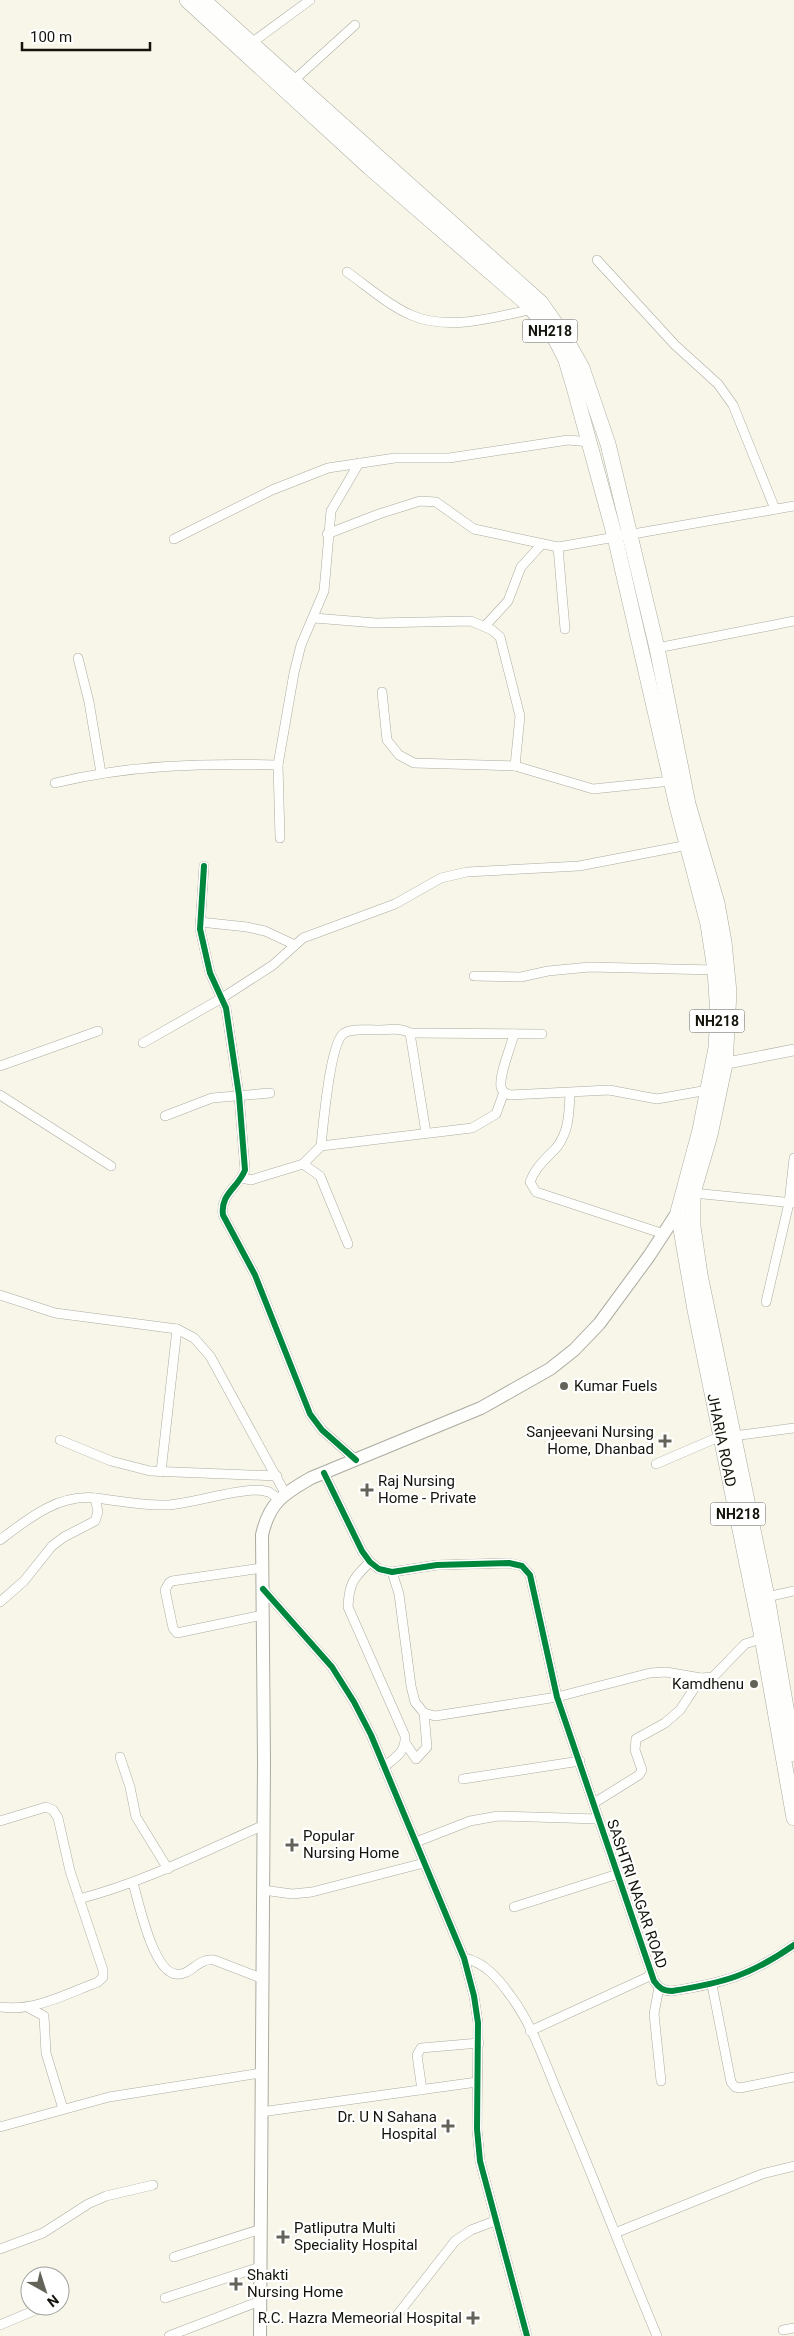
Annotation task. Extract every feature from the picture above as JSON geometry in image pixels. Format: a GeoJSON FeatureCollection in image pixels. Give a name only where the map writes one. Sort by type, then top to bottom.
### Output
{"type":"FeatureCollection","features":[{"type":"Feature","properties":{"kind":"highway","name":"NH218"},"geometry":{"type":"LineString","coordinates":[[187,0],[369,167],[532,309],[546,324],[566,360],[590,442],[615,537],[672,781],[683,805]]}},
{"type":"Feature","properties":{"kind":"highway","name":"NH218"},"geometry":{"type":"LineString","coordinates":[[203,0],[292,82],[524,286],[553,319],[582,368],[608,444],[657,648],[683,805],[689,830],[717,903],[727,959],[729,1020],[719,1065],[710,1135],[692,1193]]}},
{"type":"Feature","properties":{"kind":"highway","name":"NH218"},"geometry":{"type":"LineString","coordinates":[[678,1212],[700,1130],[708,1090],[719,1065],[715,970],[706,915],[688,845],[689,830]]}},
{"type":"Feature","properties":{"kind":"highway","name":"JHARIA ROAD"},"geometry":{"type":"LineString","coordinates":[[692,1193],[693,1226],[700,1275],[727,1436],[794,1754]]}},
{"type":"Feature","properties":{"kind":"highway","name":"JHARIA ROAD"},"geometry":{"type":"LineString","coordinates":[[678,1212],[695,1310],[767,1597],[768,1636],[794,1818]]}},
{"type":"Feature","properties":{"kind":"main road"},"geometry":{"type":"LineString","coordinates":[[260,2336],[261,1978],[264,1825],[262,1535],[264,1522],[269,1512],[282,1496],[324,1473],[481,1408],[550,1369],[574,1350],[599,1324],[692,1193]]}},
{"type":"Feature","properties":{"kind":"street"},"geometry":{"type":"LineString","coordinates":[[250,44],[310,0]]}},
{"type":"Feature","properties":{"kind":"street"},"geometry":{"type":"LineString","coordinates":[[292,82],[355,25]]}},
{"type":"Feature","properties":{"kind":"street"},"geometry":{"type":"LineString","coordinates":[[597,260],[675,345],[725,392],[733,405],[775,509]]}},
{"type":"Feature","properties":{"kind":"street"},"geometry":{"type":"LineString","coordinates":[[348,272],[410,314],[424,319],[470,321],[532,309]]}},
{"type":"Feature","properties":{"kind":"street"},"geometry":{"type":"LineString","coordinates":[[174,539],[296,480],[328,468],[395,458],[449,458],[568,440],[590,442]]}},
{"type":"Feature","properties":{"kind":"street"},"geometry":{"type":"LineString","coordinates":[[280,838],[278,765],[301,646],[324,592],[330,511],[359,463]]}},
{"type":"Feature","properties":{"kind":"street"},"geometry":{"type":"LineString","coordinates":[[328,534],[379,514],[429,500],[442,506],[474,529],[558,547],[794,506]]}},
{"type":"Feature","properties":{"kind":"street"},"geometry":{"type":"LineString","coordinates":[[486,626],[508,601],[521,567],[542,544]]}},
{"type":"Feature","properties":{"kind":"street"},"geometry":{"type":"LineString","coordinates":[[558,547],[565,629]]}},
{"type":"Feature","properties":{"kind":"street"},"geometry":{"type":"LineString","coordinates":[[314,618],[376,623],[471,621],[486,626],[500,637],[517,700],[520,723],[515,766]]}},
{"type":"Feature","properties":{"kind":"street"},"geometry":{"type":"LineString","coordinates":[[657,648],[794,621]]}},
{"type":"Feature","properties":{"kind":"street"},"geometry":{"type":"LineString","coordinates":[[78,658],[89,702],[101,773]]}},
{"type":"Feature","properties":{"kind":"street"},"geometry":{"type":"LineString","coordinates":[[382,692],[387,740],[390,747],[408,761],[515,766],[592,789],[672,781]]}},
{"type":"Feature","properties":{"kind":"street"},"geometry":{"type":"LineString","coordinates":[[55,782],[101,773],[166,765],[278,765]]}},
{"type":"Feature","properties":{"kind":"street"},"geometry":{"type":"LineString","coordinates":[[143,1043],[222,998],[273,965],[303,938],[394,904],[441,878],[468,872],[579,866],[688,845]]}},
{"type":"Feature","properties":{"kind":"street"},"geometry":{"type":"LineString","coordinates":[[204,866],[200,922],[210,972],[226,1008],[238,1095],[245,1170],[242,1178],[224,1198],[222,1205],[223,1215],[255,1275],[310,1414],[322,1430],[356,1460]]}},
{"type":"Feature","properties":{"kind":"street"},"geometry":{"type":"LineString","coordinates":[[200,922],[265,931],[295,945]]}},
{"type":"Feature","properties":{"kind":"street"},"geometry":{"type":"LineString","coordinates":[[474,976],[521,977],[548,971],[590,967],[715,970]]}},
{"type":"Feature","properties":{"kind":"street"},"geometry":{"type":"LineString","coordinates":[[321,1146],[324,1113],[336,1044],[342,1035],[353,1031],[398,1029],[406,1030],[410,1033],[542,1034]]}},
{"type":"Feature","properties":{"kind":"street"},"geometry":{"type":"LineString","coordinates":[[0,1066],[98,1031]]}},
{"type":"Feature","properties":{"kind":"street"},"geometry":{"type":"LineString","coordinates":[[410,1033],[426,1133]]}},
{"type":"Feature","properties":{"kind":"street"},"geometry":{"type":"LineString","coordinates":[[514,1034],[501,1088],[510,1095],[570,1094],[609,1090],[647,1099],[657,1099],[708,1090]]}},
{"type":"Feature","properties":{"kind":"street"},"geometry":{"type":"LineString","coordinates":[[719,1065],[794,1050]]}},
{"type":"Feature","properties":{"kind":"street"},"geometry":{"type":"LineString","coordinates":[[242,1178],[251,1180],[303,1164],[321,1146],[472,1128],[481,1125],[496,1114],[504,1092]]}},
{"type":"Feature","properties":{"kind":"street"},"geometry":{"type":"LineString","coordinates":[[165,1116],[212,1098],[270,1093]]}},
{"type":"Feature","properties":{"kind":"street"},"geometry":{"type":"LineString","coordinates":[[0,1094],[111,1166]]}},
{"type":"Feature","properties":{"kind":"street"},"geometry":{"type":"LineString","coordinates":[[570,1094],[568,1122],[564,1134],[558,1146],[533,1173],[530,1182],[536,1192],[664,1234]]}},
{"type":"Feature","properties":{"kind":"street"},"geometry":{"type":"LineString","coordinates":[[766,1302],[791,1203],[794,1158]]}},
{"type":"Feature","properties":{"kind":"street"},"geometry":{"type":"LineString","coordinates":[[303,1164],[320,1176],[348,1244]]}},
{"type":"Feature","properties":{"kind":"street"},"geometry":{"type":"LineString","coordinates":[[692,1193],[791,1203]]}},
{"type":"Feature","properties":{"kind":"street"},"geometry":{"type":"LineString","coordinates":[[0,1295],[55,1312],[177,1329],[194,1338],[210,1356],[277,1476],[282,1496]]}},
{"type":"Feature","properties":{"kind":"street"},"geometry":{"type":"LineString","coordinates":[[161,1472],[177,1329]]}},
{"type":"Feature","properties":{"kind":"street"},"geometry":{"type":"LineString","coordinates":[[656,1464],[727,1436],[794,1428]]}},
{"type":"Feature","properties":{"kind":"street"},"geometry":{"type":"LineString","coordinates":[[60,1440],[128,1467],[161,1472],[277,1476]]}},
{"type":"Feature","properties":{"kind":"street"},"geometry":{"type":"LineString","coordinates":[[324,1473],[362,1551],[370,1562],[379,1569],[392,1572],[403,1618],[411,1686],[415,1702],[424,1713],[434,1716],[557,1697],[650,1673],[666,1672],[701,1678],[714,1677],[745,1644],[768,1636]]}},
{"type":"Feature","properties":{"kind":"street"},"geometry":{"type":"LineString","coordinates":[[0,1540],[34,1514],[52,1505],[75,1499],[95,1498],[120,1502],[169,1505],[260,1490],[282,1496]]}},
{"type":"Feature","properties":{"kind":"street"},"geometry":{"type":"LineString","coordinates":[[0,1602],[24,1581],[52,1546],[64,1537],[95,1521],[98,1512],[95,1498]]}},
{"type":"Feature","properties":{"kind":"street"},"geometry":{"type":"LineString","coordinates":[[370,1562],[356,1575],[349,1589],[348,1607],[405,1736],[406,1744],[416,1759],[427,1747],[424,1713]]}},
{"type":"Feature","properties":{"kind":"street","name":"SASHTRI NAGAR ROAD"},"geometry":{"type":"LineString","coordinates":[[392,1572],[437,1565],[509,1563],[522,1566],[530,1575],[557,1697],[598,1819],[608,1840],[652,1976],[659,1987],[665,1991],[672,1991],[712,1985],[750,1973],[794,1945]]}},
{"type":"Feature","properties":{"kind":"street"},"geometry":{"type":"LineString","coordinates":[[262,1568],[172,1581],[166,1586],[166,1590],[173,1628],[177,1633],[263,1615]]}},
{"type":"Feature","properties":{"kind":"street"},"geometry":{"type":"LineString","coordinates":[[263,1589],[332,1668],[354,1702],[371,1735],[464,1958],[474,1996],[479,2043],[477,2129],[480,2161],[527,2336]]}},
{"type":"Feature","properties":{"kind":"street"},"geometry":{"type":"LineString","coordinates":[[767,1597],[794,1591]]}},
{"type":"Feature","properties":{"kind":"street"},"geometry":{"type":"LineString","coordinates":[[594,1803],[639,1775],[642,1770],[635,1750],[636,1739],[665,1723],[680,1710],[701,1678]]}},
{"type":"Feature","properties":{"kind":"street"},"geometry":{"type":"LineString","coordinates":[[384,1767],[402,1754],[406,1744]]}},
{"type":"Feature","properties":{"kind":"street"},"geometry":{"type":"LineString","coordinates":[[120,1757],[130,1787],[138,1822],[168,1869]]}},
{"type":"Feature","properties":{"kind":"street"},"geometry":{"type":"LineString","coordinates":[[463,1778],[580,1761]]}},
{"type":"Feature","properties":{"kind":"street"},"geometry":{"type":"LineString","coordinates":[[0,1820],[46,1806],[53,1810],[58,1818],[63,1845],[103,1977],[98,1982],[29,2008],[14,2009],[0,2007]]}},
{"type":"Feature","properties":{"kind":"street"},"geometry":{"type":"LineString","coordinates":[[416,1842],[470,1821],[498,1816],[598,1819]]}},
{"type":"Feature","properties":{"kind":"street"},"geometry":{"type":"LineString","coordinates":[[79,1899],[132,1883],[168,1869],[264,1825]]}},
{"type":"Feature","properties":{"kind":"street"},"geometry":{"type":"LineString","coordinates":[[263,1890],[292,1894],[312,1892],[424,1863]]}},
{"type":"Feature","properties":{"kind":"street"},"geometry":{"type":"LineString","coordinates":[[514,1907],[618,1874]]}},
{"type":"Feature","properties":{"kind":"street"},"geometry":{"type":"LineString","coordinates":[[132,1883],[153,1948],[160,1964],[168,1971],[176,1974],[184,1973],[206,1959],[214,1960],[261,1978]]}},
{"type":"Feature","properties":{"kind":"street"},"geometry":{"type":"LineString","coordinates":[[464,1958],[474,1960],[492,1974],[511,1996],[530,2031],[657,2336]]}},
{"type":"Feature","properties":{"kind":"street"},"geometry":{"type":"LineString","coordinates":[[530,2031],[652,1976]]}},
{"type":"Feature","properties":{"kind":"street"},"geometry":{"type":"LineString","coordinates":[[712,1985],[731,2082],[735,2087],[740,2088],[794,2077]]}},
{"type":"Feature","properties":{"kind":"street"},"geometry":{"type":"LineString","coordinates":[[659,1987],[654,2014],[661,2081]]}},
{"type":"Feature","properties":{"kind":"street"},"geometry":{"type":"LineString","coordinates":[[29,2008],[40,2012],[44,2016],[46,2053],[63,2108]]}},
{"type":"Feature","properties":{"kind":"street"},"geometry":{"type":"LineString","coordinates":[[422,2090],[417,2055],[421,2048],[479,2043]]}},
{"type":"Feature","properties":{"kind":"street"},"geometry":{"type":"LineString","coordinates":[[0,2127],[63,2108],[173,2086],[261,2073]]}},
{"type":"Feature","properties":{"kind":"street"},"geometry":{"type":"LineString","coordinates":[[261,2112],[477,2082]]}},
{"type":"Feature","properties":{"kind":"street"},"geometry":{"type":"LineString","coordinates":[[615,2233],[753,2177],[794,2166]]}},
{"type":"Feature","properties":{"kind":"street"},"geometry":{"type":"LineString","coordinates":[[0,2249],[43,2232],[88,2204],[106,2196],[153,2185]]}},
{"type":"Feature","properties":{"kind":"street"},"geometry":{"type":"LineString","coordinates":[[398,2314],[455,2241],[471,2230],[495,2221]]}},
{"type":"Feature","properties":{"kind":"street"},"geometry":{"type":"LineString","coordinates":[[174,2257],[261,2229]]}},
{"type":"Feature","properties":{"kind":"street"},"geometry":{"type":"LineString","coordinates":[[165,2298],[260,2267]]}},
{"type":"Feature","properties":{"kind":"street"},"geometry":{"type":"LineString","coordinates":[[169,2336],[260,2301]]}},
{"type":"Feature","properties":{"kind":"street"},"geometry":{"type":"LineString","coordinates":[[0,2325],[21,2316]]}},
{"type":"Feature","properties":{"kind":"street"},"geometry":{"type":"LineString","coordinates":[[783,2330],[794,2328]]}},
{"type":"Feature","properties":{"kind":"cycle path"},"geometry":{"type":"LineString","coordinates":[[204,866],[200,929],[210,973],[226,1008],[239,1095],[245,1170],[224,1202],[223,1215],[255,1275],[310,1414],[322,1430],[356,1460]]}},
{"type":"Feature","properties":{"kind":"cycle path"},"geometry":{"type":"LineString","coordinates":[[324,1473],[362,1551],[370,1562],[379,1569],[392,1572],[437,1565],[509,1563],[522,1566],[530,1575],[557,1697],[654,1981],[658,1986],[664,1990],[672,1991],[722,1981],[750,1971],[794,1945]]}},
{"type":"Feature","properties":{"kind":"cycle path"},"geometry":{"type":"LineString","coordinates":[[263,1589],[332,1667],[354,1702],[371,1735],[464,1958],[474,1996],[478,2023],[477,2129],[480,2161],[527,2336]]}},
{"type":"Feature","properties":{"kind":"place","name":"Kumar Fuels"},"geometry":{"type":"Point","coordinates":[564,1386]}},
{"type":"Feature","properties":{"kind":"place","name":"Sanjeevani Nursing Home, Dhanbad"},"geometry":{"type":"Point","coordinates":[665,1441]}},
{"type":"Feature","properties":{"kind":"place","name":"Raj Nursing Home - Private"},"geometry":{"type":"Point","coordinates":[367,1490]}},
{"type":"Feature","properties":{"kind":"place","name":"Kamdhenu"},"geometry":{"type":"Point","coordinates":[754,1684]}},
{"type":"Feature","properties":{"kind":"place","name":"Popular Nursing Home"},"geometry":{"type":"Point","coordinates":[292,1845]}},
{"type":"Feature","properties":{"kind":"place","name":"Dr. U N Sahana Hospital"},"geometry":{"type":"Point","coordinates":[448,2126]}},
{"type":"Feature","properties":{"kind":"place","name":"Patliputra Multi Speciality Hospital"},"geometry":{"type":"Point","coordinates":[283,2237]}},
{"type":"Feature","properties":{"kind":"place","name":"Shakti Nursing Home"},"geometry":{"type":"Point","coordinates":[236,2284]}},
{"type":"Feature","properties":{"kind":"place","name":"R.C. Hazra Memeorial Hospital"},"geometry":{"type":"Point","coordinates":[473,2318]}}]}
